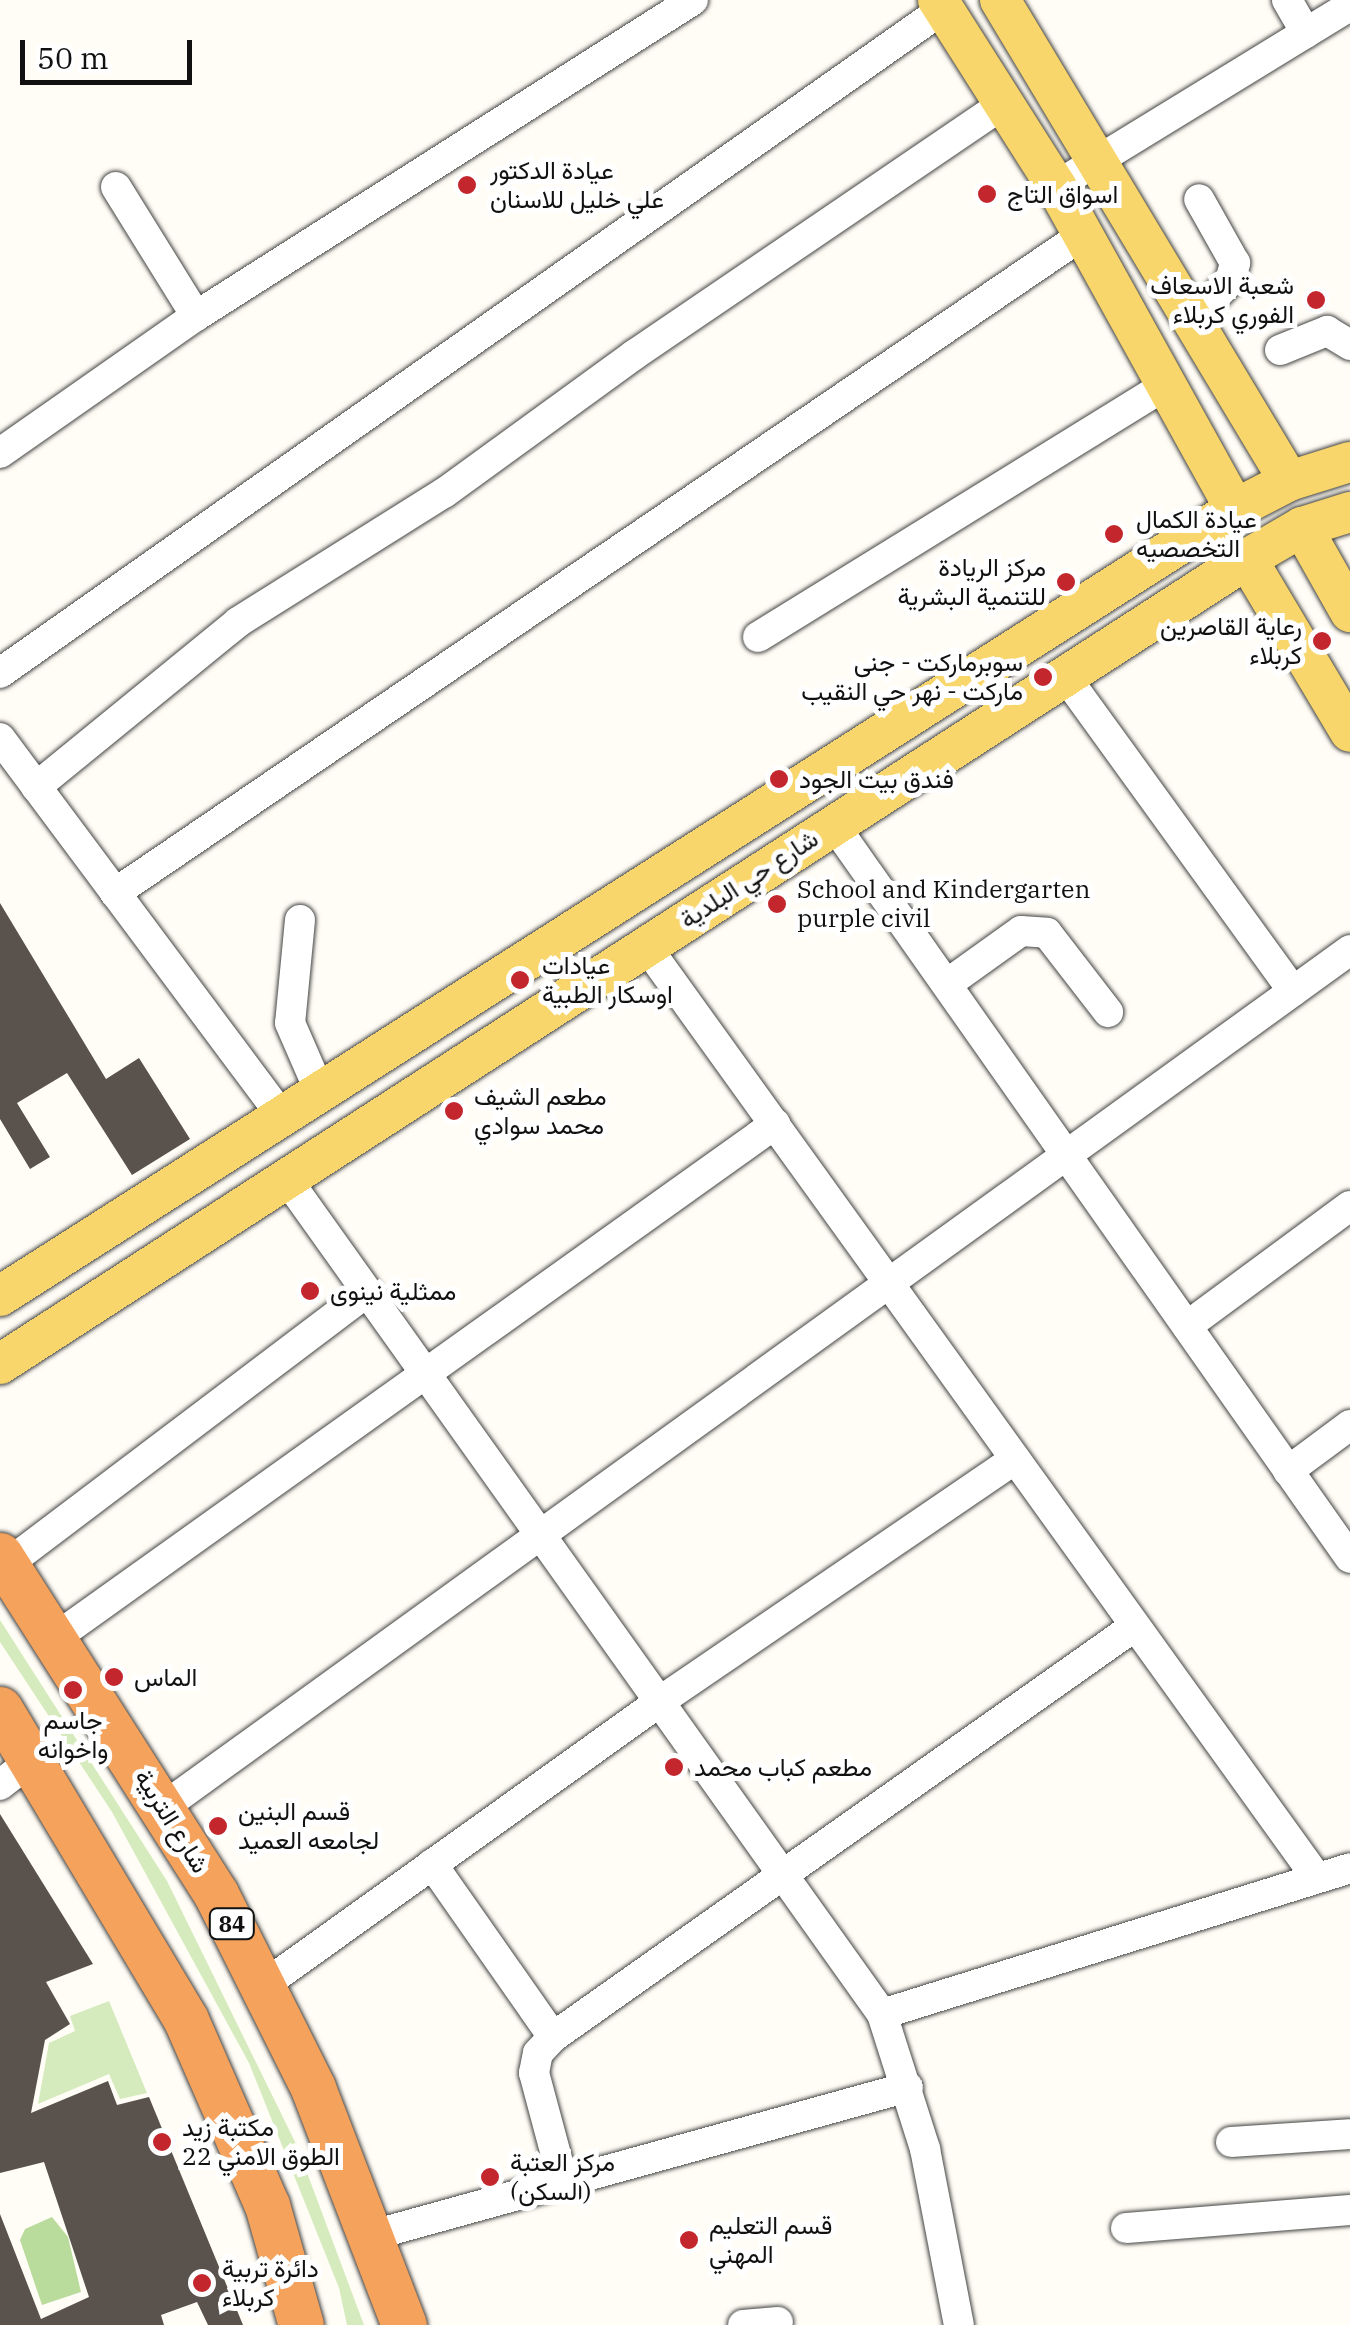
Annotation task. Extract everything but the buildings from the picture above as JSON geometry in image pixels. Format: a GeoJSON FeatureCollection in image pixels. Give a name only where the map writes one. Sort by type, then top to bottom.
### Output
{"type":"FeatureCollection","features":[{"type":"Feature","properties":{"kind":"highway","name":"شارع التربية"},"geometry":{"type":"LineString","coordinates":[[3,1560],[165,1806],[264,1985],[374,2235],[404,2325]]}},
{"type":"Feature","properties":{"kind":"highway"},"geometry":{"type":"LineString","coordinates":[[0,1709],[17,1772],[145,1946],[223,2098],[266,2205],[301,2325]]}},
{"type":"Feature","properties":{"kind":"main road"},"geometry":{"type":"LineString","coordinates":[[1000,0],[1289,481],[1350,462]]}},
{"type":"Feature","properties":{"kind":"main road"},"geometry":{"type":"LineString","coordinates":[[940,4],[1084,234],[1235,510]]}},
{"type":"Feature","properties":{"kind":"main road","name":"شارع حي البلدية"},"geometry":{"type":"LineString","coordinates":[[8,1291],[1235,510],[1289,481]]}},
{"type":"Feature","properties":{"kind":"main road"},"geometry":{"type":"LineString","coordinates":[[1350,512],[1302,527],[1350,612]]}},
{"type":"Feature","properties":{"kind":"main road","name":"شارع حي البلدية"},"geometry":{"type":"LineString","coordinates":[[0,1364],[1247,558],[1302,527]]}},
{"type":"Feature","properties":{"kind":"main road"},"geometry":{"type":"LineString","coordinates":[[1247,558],[1350,732]]}},
{"type":"Feature","properties":{"kind":"main road"},"geometry":{"type":"LineString","coordinates":[[8,1291],[23,1322],[46,1332]]}},
{"type":"Feature","properties":{"kind":"street"},"geometry":{"type":"LineString","coordinates":[[0,453],[196,316],[694,0]]}},
{"type":"Feature","properties":{"kind":"street"},"geometry":{"type":"LineString","coordinates":[[1286,0],[1306,32]]}},
{"type":"Feature","properties":{"kind":"street"},"geometry":{"type":"LineString","coordinates":[[0,673],[940,4]]}},
{"type":"Feature","properties":{"kind":"street"},"geometry":{"type":"LineString","coordinates":[[1056,186],[1350,6]]}},
{"type":"Feature","properties":{"kind":"street"},"geometry":{"type":"LineString","coordinates":[[36,788],[238,622],[444,493],[634,354],[1005,103]]}},
{"type":"Feature","properties":{"kind":"street"},"geometry":{"type":"LineString","coordinates":[[116,187],[196,316]]}},
{"type":"Feature","properties":{"kind":"street"},"geometry":{"type":"LineString","coordinates":[[1191,321],[1230,281],[1235,262],[1199,199]]}},
{"type":"Feature","properties":{"kind":"street"},"geometry":{"type":"LineString","coordinates":[[115,893],[1084,234]]}},
{"type":"Feature","properties":{"kind":"street"},"geometry":{"type":"LineString","coordinates":[[1280,350],[1327,331],[1350,345]]}},
{"type":"Feature","properties":{"kind":"street"},"geometry":{"type":"LineString","coordinates":[[758,637],[1164,386]]}},
{"type":"Feature","properties":{"kind":"street"},"geometry":{"type":"LineString","coordinates":[[1065,676],[1293,991]]}},
{"type":"Feature","properties":{"kind":"street"},"geometry":{"type":"LineString","coordinates":[[0,738],[282,1116]]}},
{"type":"Feature","properties":{"kind":"street"},"geometry":{"type":"LineString","coordinates":[[834,825],[1350,1558]]}},
{"type":"Feature","properties":{"kind":"street"},"geometry":{"type":"LineString","coordinates":[[300,920],[290,1023],[320,1092]]}},
{"type":"Feature","properties":{"kind":"street"},"geometry":{"type":"LineString","coordinates":[[947,984],[1022,932],[1046,934],[1108,1012]]}},
{"type":"Feature","properties":{"kind":"street"},"geometry":{"type":"LineString","coordinates":[[646,946],[1314,1874]]}},
{"type":"Feature","properties":{"kind":"street"},"geometry":{"type":"LineString","coordinates":[[165,1806],[1350,950]]}},
{"type":"Feature","properties":{"kind":"street"},"geometry":{"type":"LineString","coordinates":[[55,1638],[775,1124]]}},
{"type":"Feature","properties":{"kind":"street"},"geometry":{"type":"LineString","coordinates":[[286,1178],[882,2014],[908,2087],[959,2325]]}},
{"type":"Feature","properties":{"kind":"street"},"geometry":{"type":"LineString","coordinates":[[1187,1326],[1350,1206]]}},
{"type":"Feature","properties":{"kind":"street"},"geometry":{"type":"LineString","coordinates":[[3,1560],[367,1292]]}},
{"type":"Feature","properties":{"kind":"street"},"geometry":{"type":"LineString","coordinates":[[1288,1471],[1350,1425]]}},
{"type":"Feature","properties":{"kind":"street"},"geometry":{"type":"LineString","coordinates":[[264,1985],[659,1702],[1015,1458]]}},
{"type":"Feature","properties":{"kind":"street"},"geometry":{"type":"LineString","coordinates":[[563,2181],[534,2073],[538,2053],[553,2037],[1136,1626]]}},
{"type":"Feature","properties":{"kind":"street"},"geometry":{"type":"LineString","coordinates":[[432,1864],[553,2037]]}},
{"type":"Feature","properties":{"kind":"street"},"geometry":{"type":"LineString","coordinates":[[882,2014],[1314,1874],[1350,1868]]}},
{"type":"Feature","properties":{"kind":"street"},"geometry":{"type":"LineString","coordinates":[[374,2235],[908,2087]]}},
{"type":"Feature","properties":{"kind":"street"},"geometry":{"type":"LineString","coordinates":[[1231,2142],[1350,2134]]}},
{"type":"Feature","properties":{"kind":"street"},"geometry":{"type":"LineString","coordinates":[[1126,2228],[1350,2210]]}},
{"type":"Feature","properties":{"kind":"street"},"geometry":{"type":"LineString","coordinates":[[743,2325],[778,2322]]}},
{"type":"Feature","properties":{"kind":"green space"},"geometry":{"type":"Polygon","coordinates":[[[0,1620],[167,1881],[297,2146],[364,2325],[347,2325],[339,2288],[249,2063],[112,1812],[0,1642],[0,1620]]]}},
{"type":"Feature","properties":{"kind":"green space"},"geometry":{"type":"Polygon","coordinates":[[[109,2001],[147,2093],[120,2099],[109,2074],[38,2104],[49,2043],[75,2031],[70,2016],[109,2001]]]}},
{"type":"Feature","properties":{"kind":"green space"},"geometry":{"type":"Polygon","coordinates":[[[52,2217],[68,2237],[81,2292],[42,2305],[20,2240],[25,2229],[52,2217]]]}},
{"type":"Feature","properties":{"kind":"place","name":"عيادة الدكتور علي خليل للاسنان"},"geometry":{"type":"Point","coordinates":[467,185]}},
{"type":"Feature","properties":{"kind":"place","name":"اسواق التاج"},"geometry":{"type":"Point","coordinates":[987,194]}},
{"type":"Feature","properties":{"kind":"place","name":"شعبة الاسعاف الفوري كربلاء"},"geometry":{"type":"Point","coordinates":[1316,300]}},
{"type":"Feature","properties":{"kind":"place","name":"عيادة الكمال التخصصيه"},"geometry":{"type":"Point","coordinates":[1114,534]}},
{"type":"Feature","properties":{"kind":"place","name":"مركز الريادة للتنمية البشرية"},"geometry":{"type":"Point","coordinates":[1066,582]}},
{"type":"Feature","properties":{"kind":"place","name":"رعاية القاصرين كربلاء"},"geometry":{"type":"Point","coordinates":[1322,641]}},
{"type":"Feature","properties":{"kind":"place","name":"سوبرماركت - جنى ماركت - نهر حي النقيب"},"geometry":{"type":"Point","coordinates":[1043,677]}},
{"type":"Feature","properties":{"kind":"place","name":"فندق بيت الجود"},"geometry":{"type":"Point","coordinates":[779,779]}},
{"type":"Feature","properties":{"kind":"place","name":"School and Kindergarten purple civil"},"geometry":{"type":"Point","coordinates":[777,904]}},
{"type":"Feature","properties":{"kind":"place","name":"عيادات اوسكار الطبية"},"geometry":{"type":"Point","coordinates":[520,980]}},
{"type":"Feature","properties":{"kind":"place","name":"مطعم الشيف محمد سوادي"},"geometry":{"type":"Point","coordinates":[454,1111]}},
{"type":"Feature","properties":{"kind":"place","name":"ممثلية نينوى"},"geometry":{"type":"Point","coordinates":[310,1291]}},
{"type":"Feature","properties":{"kind":"place","name":"الماس"},"geometry":{"type":"Point","coordinates":[114,1677]}},
{"type":"Feature","properties":{"kind":"place","name":"جاسم واخوانه"},"geometry":{"type":"Point","coordinates":[73,1690]}},
{"type":"Feature","properties":{"kind":"place","name":"مطعم كباب محمد"},"geometry":{"type":"Point","coordinates":[674,1767]}},
{"type":"Feature","properties":{"kind":"place","name":"قسم البنين لجامعه العميد"},"geometry":{"type":"Point","coordinates":[218,1826]}},
{"type":"Feature","properties":{"kind":"place","name":"مكتبة زيد الطوق الامني 22"},"geometry":{"type":"Point","coordinates":[162,2142]}},
{"type":"Feature","properties":{"kind":"place","name":"مركز العتبة (السكن)"},"geometry":{"type":"Point","coordinates":[490,2177]}},
{"type":"Feature","properties":{"kind":"place","name":"قسم التعليم المهني"},"geometry":{"type":"Point","coordinates":[689,2240]}},
{"type":"Feature","properties":{"kind":"place","name":"دائرة تربية كربلاء"},"geometry":{"type":"Point","coordinates":[202,2283]}}]}
